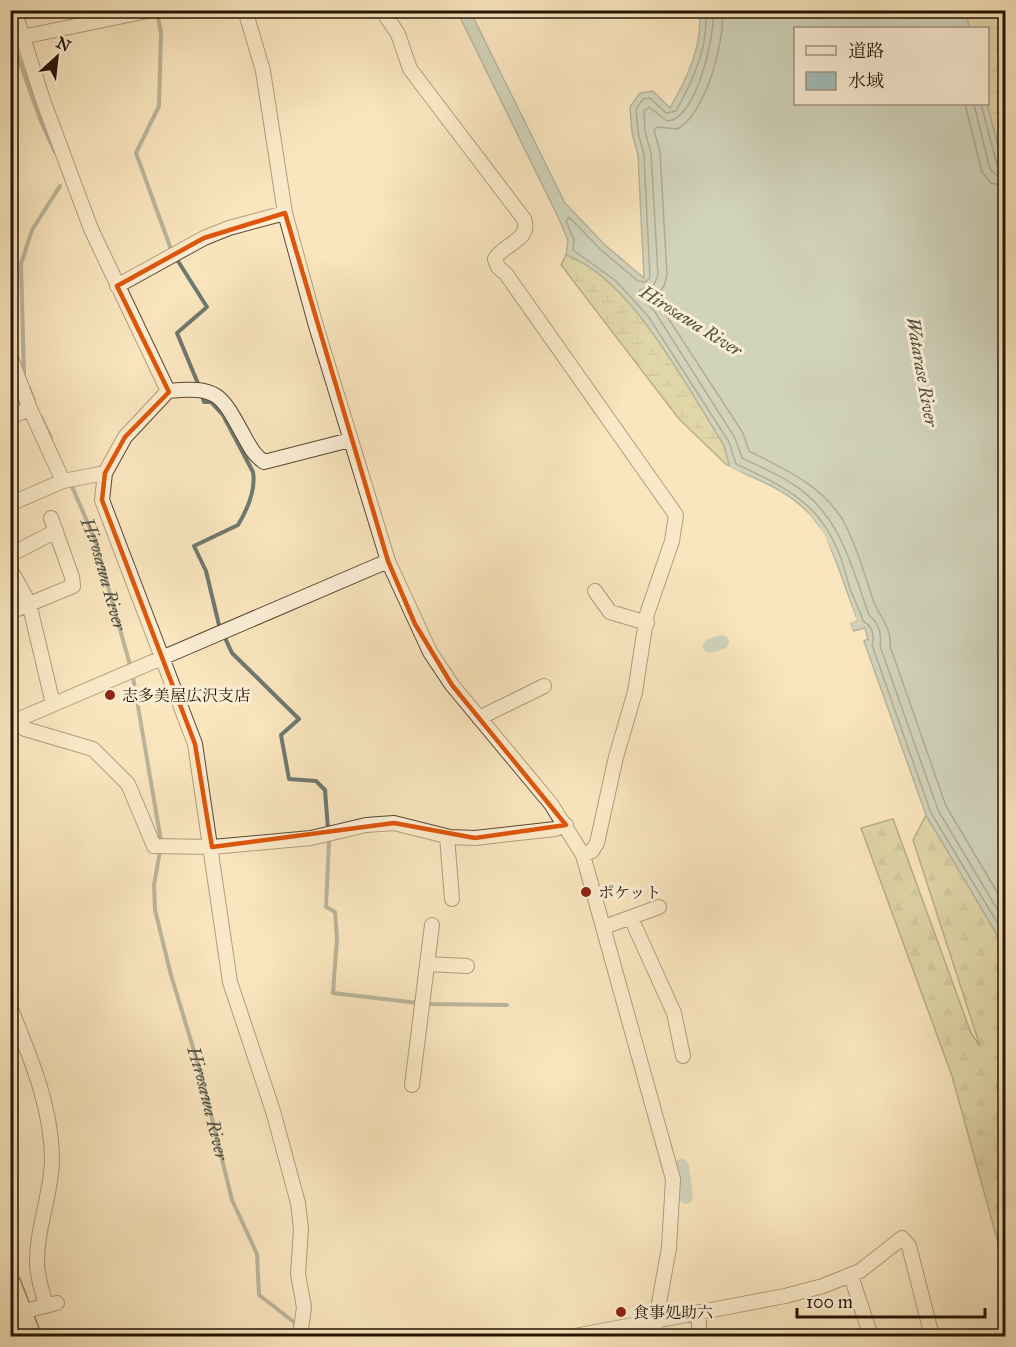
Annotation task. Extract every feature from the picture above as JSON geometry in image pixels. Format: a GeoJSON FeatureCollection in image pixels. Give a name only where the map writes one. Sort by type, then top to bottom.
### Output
{"type":"FeatureCollection","features":[{"type":"Feature","properties":{"kind":"highway"},"geometry":{"type":"LineString","coordinates":[[10,1284],[30,1336]]}},
{"type":"Feature","properties":{"kind":"street"},"geometry":{"type":"LineString","coordinates":[[14,10],[91,229],[168,391]]}},
{"type":"Feature","properties":{"kind":"street"},"geometry":{"type":"LineString","coordinates":[[22,37],[152,10]]}},
{"type":"Feature","properties":{"kind":"street"},"geometry":{"type":"LineString","coordinates":[[245,10],[262,71],[285,213],[350,440],[388,561],[421,637],[452,686],[566,825],[583,855],[673,1179],[669,1248],[653,1336]]}},
{"type":"Feature","properties":{"kind":"street"},"geometry":{"type":"LineString","coordinates":[[382,10],[398,34],[410,69],[524,219],[526,226],[524,233],[498,253],[495,259],[498,267],[506,274],[674,508],[676,521],[672,541],[650,603],[635,692],[616,757],[597,843],[592,851],[583,855]]}},
{"type":"Feature","properties":{"kind":"street"},"geometry":{"type":"LineString","coordinates":[[117,286],[212,235],[285,213]]}},
{"type":"Feature","properties":{"kind":"street"},"geometry":{"type":"LineString","coordinates":[[10,357],[30,409],[63,481]]}},
{"type":"Feature","properties":{"kind":"street"},"geometry":{"type":"LineString","coordinates":[[300,1336],[304,1307],[298,1274],[301,1229],[297,1203],[279,1132],[231,982],[195,744],[164,657],[102,500],[105,473],[125,437],[168,391],[195,388],[214,393],[228,408],[255,456],[264,462],[350,440]]}},
{"type":"Feature","properties":{"kind":"street"},"geometry":{"type":"LineString","coordinates":[[10,417],[30,409]]}},
{"type":"Feature","properties":{"kind":"street"},"geometry":{"type":"LineString","coordinates":[[10,504],[63,481],[105,473]]}},
{"type":"Feature","properties":{"kind":"street"},"geometry":{"type":"LineString","coordinates":[[10,555],[53,525],[72,577],[73,586],[10,612]]}},
{"type":"Feature","properties":{"kind":"street"},"geometry":{"type":"LineString","coordinates":[[12,722],[388,561]]}},
{"type":"Feature","properties":{"kind":"street"},"geometry":{"type":"LineString","coordinates":[[10,569],[29,603],[53,704]]}},
{"type":"Feature","properties":{"kind":"street"},"geometry":{"type":"LineString","coordinates":[[595,591],[610,612],[647,623]]}},
{"type":"Feature","properties":{"kind":"street"},"geometry":{"type":"LineString","coordinates":[[479,718],[544,686]]}},
{"type":"Feature","properties":{"kind":"street"},"geometry":{"type":"LineString","coordinates":[[12,722],[25,729],[93,749],[128,784],[154,846],[212,848],[311,838],[366,825],[394,823],[447,836],[474,838],[555,829],[566,825]]}},
{"type":"Feature","properties":{"kind":"street"},"geometry":{"type":"LineString","coordinates":[[447,836],[452,899]]}},
{"type":"Feature","properties":{"kind":"street"},"geometry":{"type":"LineString","coordinates":[[604,927],[659,906]]}},
{"type":"Feature","properties":{"kind":"street"},"geometry":{"type":"LineString","coordinates":[[631,918],[674,1013],[682,1056]]}},
{"type":"Feature","properties":{"kind":"street"},"geometry":{"type":"LineString","coordinates":[[412,1085],[432,925]]}},
{"type":"Feature","properties":{"kind":"street"},"geometry":{"type":"LineString","coordinates":[[427,964],[467,966]]}},
{"type":"Feature","properties":{"kind":"street"},"geometry":{"type":"LineString","coordinates":[[10,1007],[32,1061],[51,1127],[51,1178],[41,1223],[37,1263],[52,1304],[21,1312]]}},
{"type":"Feature","properties":{"kind":"street"},"geometry":{"type":"LineString","coordinates":[[574,1336],[785,1296],[851,1276],[875,1261],[902,1238],[909,1246],[932,1336]]}},
{"type":"Feature","properties":{"kind":"street"},"geometry":{"type":"LineString","coordinates":[[851,1276],[872,1336]]}},
{"type":"Feature","properties":{"kind":"street"},"geometry":{"type":"LineString","coordinates":[[699,1312],[699,1336]]}},
{"type":"Feature","properties":{"kind":"highlighted area"},"geometry":{"type":"Polygon","coordinates":[[[285,213],[388,561],[415,624],[452,685],[566,825],[475,838],[394,823],[212,847],[195,744],[102,500],[105,473],[125,437],[169,392],[117,286],[204,238],[285,213]]]}},
{"type":"Feature","properties":{"kind":"green space"},"geometry":{"type":"Polygon","coordinates":[[[966,11],[1005,11],[1005,173],[987,105],[989,27],[969,27],[966,11]]]}},
{"type":"Feature","properties":{"kind":"green space"},"geometry":{"type":"Polygon","coordinates":[[[566,255],[590,267],[613,286],[656,337],[724,445],[730,468],[679,419],[561,265],[566,255]]]}},
{"type":"Feature","properties":{"kind":"green space"},"geometry":{"type":"Polygon","coordinates":[[[926,815],[1005,948],[1005,1268],[952,1076],[861,828],[893,819],[971,1033],[980,1046],[913,840],[926,815]]]}},
{"type":"Feature","properties":{"kind":"water","name":"Watarase River"},"geometry":{"type":"Polygon","coordinates":[[[457,11],[470,11],[565,203],[605,245],[644,278],[638,155],[632,133],[630,107],[640,93],[653,91],[670,108],[688,74],[696,49],[699,36],[699,11],[966,11],[969,27],[794,27],[794,105],[987,105],[1005,173],[1005,948],[926,815],[864,641],[868,639],[865,628],[853,631],[850,623],[857,621],[838,566],[818,526],[802,507],[784,493],[730,468],[724,445],[656,337],[613,286],[590,267],[566,255],[568,241],[457,11]]]}},
{"type":"Feature","properties":{"kind":"pier"},"geometry":{"type":"Polygon","coordinates":[[[726,465],[785,495],[810,515],[825,535],[857,621],[850,623],[854,634],[850,632],[847,623],[853,619],[823,537],[808,517],[784,497],[729,471],[726,465]]]}},
{"type":"Feature","properties":{"kind":"waterway"},"geometry":{"type":"LineString","coordinates":[[157,11],[161,33],[159,106],[136,153],[172,252]]}},
{"type":"Feature","properties":{"kind":"waterway","name":"Hirosawa River"},"geometry":{"type":"LineString","coordinates":[[10,35],[42,124],[55,152]]}},
{"type":"Feature","properties":{"kind":"waterway","name":"Hirosawa River"},"geometry":{"type":"LineString","coordinates":[[24,376],[21,264],[32,230],[60,186]]}},
{"type":"Feature","properties":{"kind":"waterway"},"geometry":{"type":"LineString","coordinates":[[176,258],[207,307],[177,333],[199,386]]}},
{"type":"Feature","properties":{"kind":"waterway","name":"Hirosawa River"},"geometry":{"type":"LineString","coordinates":[[29,388],[34,401]]}},
{"type":"Feature","properties":{"kind":"waterway"},"geometry":{"type":"LineString","coordinates":[[201,393],[204,402],[211,402],[223,415],[253,472],[254,479],[250,500],[238,525],[194,546],[206,571],[219,625],[232,653],[299,719],[281,735],[289,779],[316,781],[325,790],[329,842],[326,907],[335,912],[337,938],[333,993],[418,1003]]}},
{"type":"Feature","properties":{"kind":"waterway","name":"Hirosawa River"},"geometry":{"type":"LineString","coordinates":[[41,417],[51,438]]}},
{"type":"Feature","properties":{"kind":"waterway","name":"Hirosawa River"},"geometry":{"type":"LineString","coordinates":[[71,484],[95,540],[130,665]]}},
{"type":"Feature","properties":{"kind":"waterway"},"geometry":{"type":"LineString","coordinates":[[710,646],[722,642]]}},
{"type":"Feature","properties":{"kind":"waterway","name":"Hirosawa River"},"geometry":{"type":"LineString","coordinates":[[133,677],[161,841]]}},
{"type":"Feature","properties":{"kind":"waterway","name":"Hirosawa River"},"geometry":{"type":"LineString","coordinates":[[160,851],[154,885],[155,910],[171,975],[201,1074],[232,1200],[257,1254],[259,1295],[294,1322],[296,1327]]}},
{"type":"Feature","properties":{"kind":"waterway"},"geometry":{"type":"LineString","coordinates":[[425,1004],[507,1005]]}},
{"type":"Feature","properties":{"kind":"waterway"},"geometry":{"type":"LineString","coordinates":[[682,1166],[686,1197]]}},
{"type":"Feature","properties":{"kind":"place","name":"志多美屋広沢支店"},"geometry":{"type":"Point","coordinates":[110,695]}},
{"type":"Feature","properties":{"kind":"place","name":"ポケット"},"geometry":{"type":"Point","coordinates":[586,892]}},
{"type":"Feature","properties":{"kind":"place","name":"食事処助六"},"geometry":{"type":"Point","coordinates":[621,1312]}}]}
